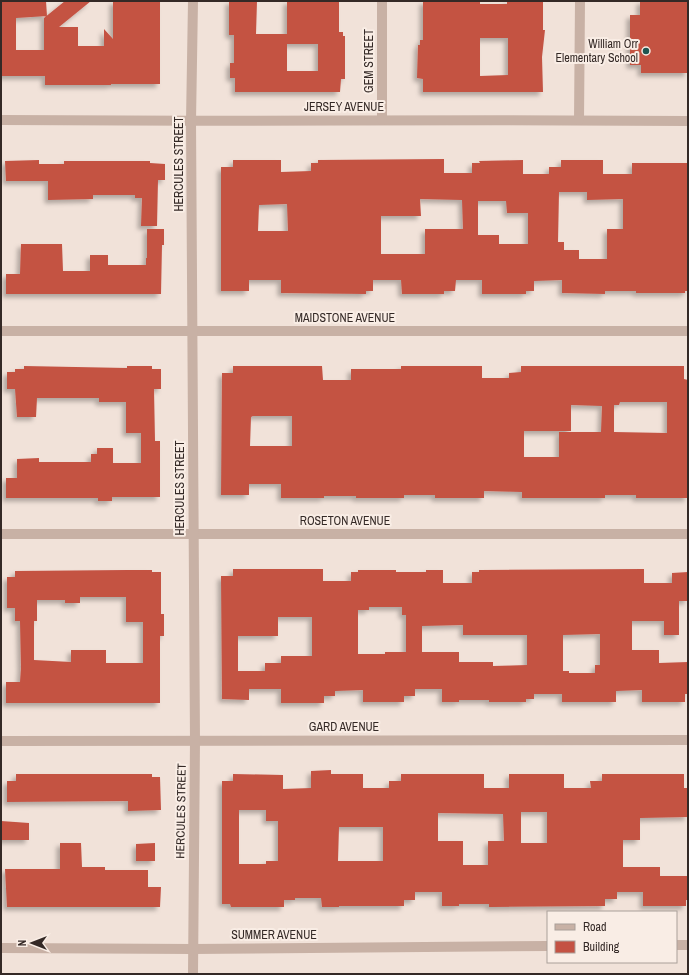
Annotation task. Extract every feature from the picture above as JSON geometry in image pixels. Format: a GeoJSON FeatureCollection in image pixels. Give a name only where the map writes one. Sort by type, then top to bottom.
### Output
{"type":"FeatureCollection","features":[{"type":"Feature","properties":{"kind":"street","name":"HERCULES STREET"},"geometry":{"type":"LineString","coordinates":[[193,1],[191,121],[195,741],[193,974]]}},
{"type":"Feature","properties":{"kind":"street","name":"GEM STREET"},"geometry":{"type":"LineString","coordinates":[[382,1],[382,120]]}},
{"type":"Feature","properties":{"kind":"street"},"geometry":{"type":"LineString","coordinates":[[579,120],[580,1]]}},
{"type":"Feature","properties":{"kind":"street","name":"JERSEY AVENUE"},"geometry":{"type":"LineString","coordinates":[[1,120],[688,121]]}},
{"type":"Feature","properties":{"kind":"street","name":"MAIDSTONE AVENUE"},"geometry":{"type":"LineString","coordinates":[[1,331],[688,331]]}},
{"type":"Feature","properties":{"kind":"street","name":"ROSETON AVENUE"},"geometry":{"type":"LineString","coordinates":[[1,534],[688,534]]}},
{"type":"Feature","properties":{"kind":"street","name":"GARD AVENUE"},"geometry":{"type":"LineString","coordinates":[[1,741],[688,740]]}},
{"type":"Feature","properties":{"kind":"street"},"geometry":{"type":"LineString","coordinates":[[677,945],[688,945]]}},
{"type":"Feature","properties":{"kind":"street","name":"SUMMER AVENUE"},"geometry":{"type":"LineString","coordinates":[[1,948],[193,949],[547,946]]}},
{"type":"Feature","properties":{"kind":"building"},"geometry":{"type":"Polygon","coordinates":[[[46,1],[47,16],[65,1],[91,1],[59,27],[78,27],[78,46],[104,46],[104,29],[113,39],[113,1],[160,1],[160,84],[45,85],[45,76],[1,76],[1,2],[46,1]],[[46,16],[16,18],[16,50],[44,50],[44,18],[46,16]]]}},
{"type":"Feature","properties":{"kind":"building"},"geometry":{"type":"Polygon","coordinates":[[[229,1],[257,1],[256,34],[287,34],[287,1],[339,1],[339,32],[343,32],[343,36],[345,36],[345,79],[341,79],[340,92],[235,92],[235,78],[230,78],[230,63],[234,63],[234,35],[229,35],[229,1]],[[287,44],[287,71],[318,71],[318,44],[287,44]]]}},
{"type":"Feature","properties":{"kind":"building"},"geometry":{"type":"Polygon","coordinates":[[[423,1],[507,4],[507,1],[543,1],[543,30],[545,30],[542,57],[543,92],[423,92],[423,79],[417,78],[418,45],[420,45],[420,40],[423,40],[423,1]],[[480,38],[480,76],[508,75],[508,38],[480,38]]]}},
{"type":"Feature","properties":{"kind":"building"},"geometry":{"type":"Polygon","coordinates":[[[640,1],[688,1],[688,73],[641,73],[641,65],[630,65],[630,15],[640,15],[640,1]]]}},
{"type":"Feature","properties":{"kind":"building"},"geometry":{"type":"Polygon","coordinates":[[[444,159],[444,173],[472,173],[472,163],[480,163],[479,161],[523,160],[523,174],[549,174],[549,167],[561,167],[561,160],[603,160],[603,174],[632,174],[632,163],[688,163],[688,291],[685,291],[685,293],[636,293],[636,291],[605,291],[605,294],[562,293],[562,280],[534,281],[534,291],[526,291],[526,294],[482,294],[482,280],[456,280],[455,291],[444,291],[444,294],[402,294],[401,280],[373,280],[373,291],[366,291],[366,294],[281,293],[281,280],[249,280],[249,291],[221,291],[221,167],[233,167],[233,160],[281,160],[281,172],[311,171],[311,163],[318,163],[318,160],[444,159]],[[559,192],[558,242],[564,242],[564,250],[579,250],[579,259],[607,259],[607,229],[623,229],[623,199],[587,200],[587,192],[559,192]],[[420,199],[421,216],[381,216],[381,254],[425,254],[425,229],[463,229],[462,200],[420,199]],[[478,201],[478,235],[499,235],[499,244],[528,244],[528,213],[507,213],[506,201],[478,201]],[[287,204],[259,205],[258,231],[288,231],[287,204]]]}},
{"type":"Feature","properties":{"kind":"building"},"geometry":{"type":"Polygon","coordinates":[[[39,160],[39,164],[64,164],[64,161],[150,161],[150,163],[165,164],[165,180],[158,180],[157,226],[141,226],[142,198],[135,198],[135,195],[93,195],[93,199],[48,200],[48,181],[6,181],[5,161],[39,160]]]}},
{"type":"Feature","properties":{"kind":"building"},"geometry":{"type":"Polygon","coordinates":[[[147,229],[164,229],[164,245],[162,245],[161,294],[6,294],[6,274],[20,274],[21,244],[62,244],[63,271],[90,271],[90,255],[108,255],[108,265],[146,265],[147,229]]]}},
{"type":"Feature","properties":{"kind":"building"},"geometry":{"type":"Polygon","coordinates":[[[24,366],[127,368],[127,366],[152,366],[152,369],[161,369],[161,389],[154,389],[155,441],[160,441],[160,497],[112,497],[112,501],[98,501],[98,498],[6,498],[6,478],[17,478],[17,459],[39,458],[39,462],[91,462],[91,454],[97,454],[97,448],[113,448],[113,463],[141,463],[141,433],[126,433],[126,402],[99,402],[99,398],[37,398],[36,417],[17,417],[15,389],[7,389],[7,372],[15,372],[15,369],[24,369],[24,366]]]}},
{"type":"Feature","properties":{"kind":"building"},"geometry":{"type":"Polygon","coordinates":[[[233,366],[322,366],[323,380],[351,380],[351,369],[401,369],[401,366],[482,366],[482,378],[509,378],[509,373],[521,372],[521,366],[684,366],[684,379],[688,380],[688,498],[636,498],[636,495],[605,495],[605,498],[522,498],[522,492],[484,491],[484,498],[435,498],[435,495],[404,495],[404,498],[324,496],[324,498],[281,498],[281,484],[249,484],[249,495],[221,495],[222,373],[233,373],[233,366]],[[620,402],[619,405],[614,405],[614,432],[667,433],[667,402],[620,402]],[[571,405],[571,431],[524,431],[524,457],[559,457],[559,432],[601,432],[602,406],[571,405]],[[292,416],[251,417],[250,446],[292,446],[292,416]]]}},
{"type":"Feature","properties":{"kind":"building"},"geometry":{"type":"Polygon","coordinates":[[[233,569],[323,569],[323,581],[351,581],[351,572],[358,572],[358,570],[426,572],[426,570],[443,570],[443,583],[472,583],[472,572],[479,572],[479,570],[644,569],[644,583],[672,583],[672,573],[688,572],[688,601],[679,601],[679,635],[664,635],[664,621],[632,621],[632,650],[659,650],[659,663],[688,662],[688,694],[685,694],[685,702],[642,702],[642,690],[616,691],[616,702],[562,702],[562,694],[534,694],[534,699],[526,699],[526,702],[459,700],[459,702],[442,702],[442,689],[415,689],[415,696],[404,696],[404,702],[363,702],[363,690],[335,691],[335,696],[324,696],[324,703],[281,703],[281,689],[249,689],[249,700],[222,699],[221,576],[233,576],[233,569]],[[369,607],[369,610],[358,610],[358,654],[406,652],[406,615],[402,615],[402,607],[369,607]],[[278,617],[278,636],[238,636],[238,671],[265,671],[265,663],[281,663],[281,656],[312,656],[312,617],[278,617]],[[463,625],[422,626],[422,652],[459,652],[459,662],[493,662],[493,666],[527,665],[527,635],[463,635],[463,625]],[[600,634],[563,635],[563,671],[569,671],[569,673],[595,673],[595,665],[600,665],[600,634]]]}},
{"type":"Feature","properties":{"kind":"building"},"geometry":{"type":"Polygon","coordinates":[[[152,570],[152,572],[161,572],[161,614],[164,614],[164,636],[160,636],[160,703],[6,703],[6,682],[20,682],[21,668],[20,621],[15,621],[15,608],[7,608],[7,577],[15,577],[15,571],[152,570]],[[80,597],[80,603],[65,603],[65,600],[37,600],[37,621],[34,621],[34,660],[71,662],[71,650],[106,650],[106,663],[143,663],[143,622],[126,622],[126,597],[80,597]]]}},
{"type":"Feature","properties":{"kind":"building"},"geometry":{"type":"Polygon","coordinates":[[[331,770],[331,774],[363,774],[363,788],[389,788],[389,781],[401,781],[401,774],[484,774],[484,788],[509,788],[509,774],[564,774],[564,788],[591,788],[590,781],[602,781],[602,774],[684,774],[684,788],[688,788],[688,817],[640,818],[640,840],[623,840],[623,867],[660,867],[660,876],[688,876],[688,900],[686,900],[686,906],[643,906],[643,892],[617,892],[617,899],[605,899],[605,906],[489,907],[489,904],[459,904],[459,906],[442,906],[442,892],[415,892],[415,900],[404,900],[404,906],[322,907],[321,898],[295,898],[295,900],[284,900],[284,907],[231,907],[230,904],[222,904],[222,781],[233,781],[233,774],[283,775],[283,789],[311,788],[311,771],[331,770]],[[239,810],[239,864],[266,864],[266,861],[278,861],[278,821],[266,821],[266,810],[239,810]],[[521,812],[521,843],[547,843],[547,812],[521,812]],[[438,813],[438,841],[463,841],[463,865],[488,865],[488,841],[504,841],[503,814],[438,813]],[[339,827],[338,861],[383,861],[383,827],[339,827]]]}},
{"type":"Feature","properties":{"kind":"building"},"geometry":{"type":"Polygon","coordinates":[[[16,774],[152,774],[152,777],[160,777],[161,810],[128,811],[128,801],[7,802],[7,781],[16,781],[16,774]]]}},
{"type":"Feature","properties":{"kind":"building"},"geometry":{"type":"Polygon","coordinates":[[[1,821],[29,823],[29,840],[1,840],[1,821]]]}},
{"type":"Feature","properties":{"kind":"building"},"geometry":{"type":"Polygon","coordinates":[[[60,843],[81,843],[82,867],[105,867],[105,870],[148,870],[148,887],[161,887],[160,907],[7,907],[5,869],[60,869],[60,843]]]}},
{"type":"Feature","properties":{"kind":"building"},"geometry":{"type":"Polygon","coordinates":[[[155,843],[155,861],[136,861],[136,844],[155,843]]]}},
{"type":"Feature","properties":{"kind":"place","name":"William Orr Elementary School"},"geometry":{"type":"Point","coordinates":[646,51]}}]}
